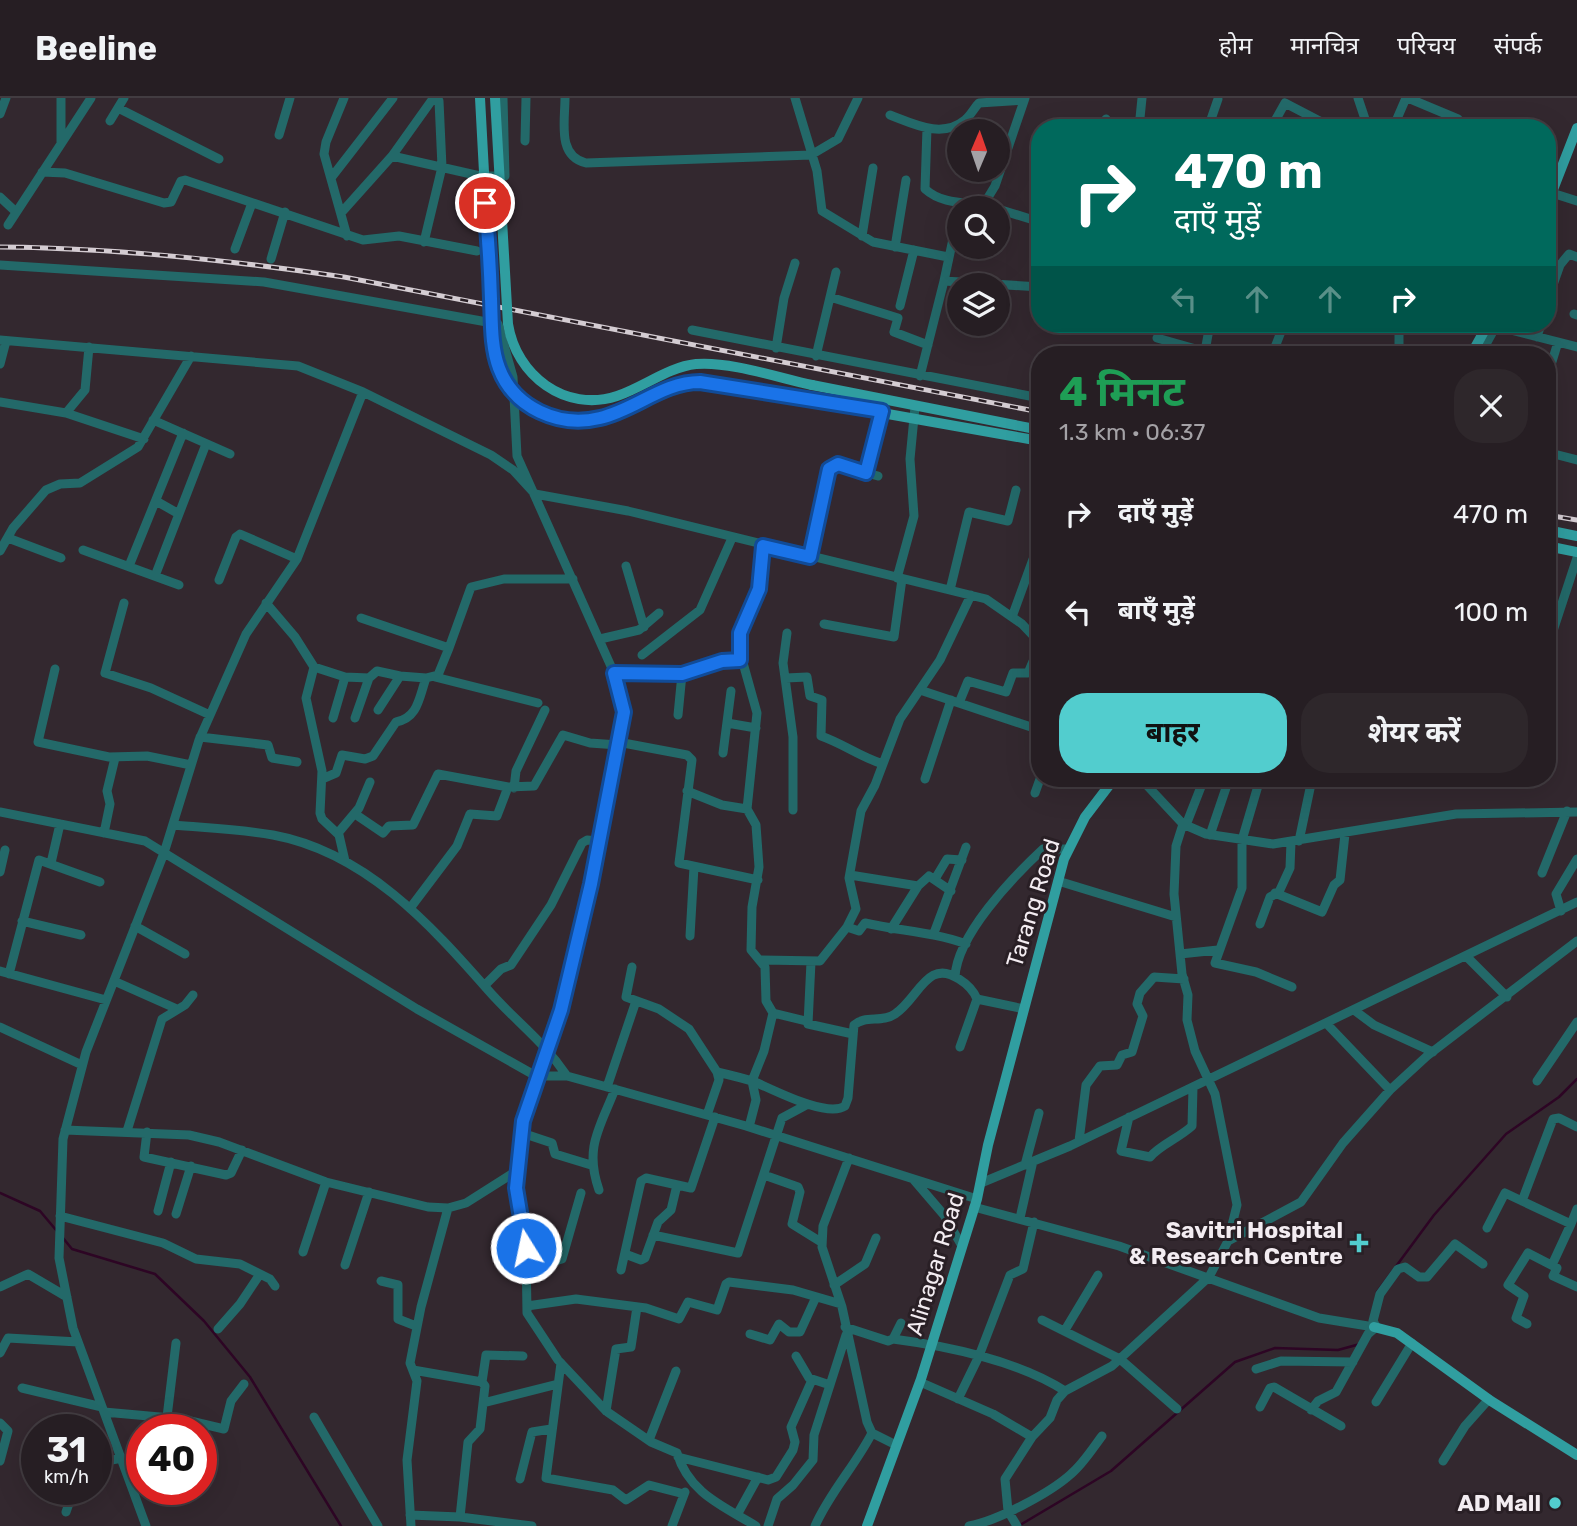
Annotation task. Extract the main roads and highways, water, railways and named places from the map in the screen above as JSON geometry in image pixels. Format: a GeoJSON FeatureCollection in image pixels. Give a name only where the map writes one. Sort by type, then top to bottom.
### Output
{"type":"FeatureCollection","features":[{"type":"Feature","properties":{"kind":"main road"},"geometry":{"type":"LineString","coordinates":[[480,98],[493,339],[498,366],[516,395],[545,415],[575,421],[602,418],[691,382],[882,411],[914,412],[1031,429]]}},
{"type":"Feature","properties":{"kind":"main road"},"geometry":{"type":"LineString","coordinates":[[495,98],[508,324],[518,357],[531,375],[566,396],[596,400],[623,394],[677,369],[697,364],[832,389],[914,412],[1031,439]]}},
{"type":"Feature","properties":{"kind":"main road"},"geometry":{"type":"LineString","coordinates":[[1556,184],[1575,142],[1577,128]]}},
{"type":"Feature","properties":{"kind":"main road"},"geometry":{"type":"LineString","coordinates":[[1556,532],[1577,536]]}},
{"type":"Feature","properties":{"kind":"main road"},"geometry":{"type":"LineString","coordinates":[[1556,548],[1577,552]]}},
{"type":"Feature","properties":{"kind":"main road","name":"Tarang Road"},"geometry":{"type":"LineString","coordinates":[[1024,1009],[1069,849],[1085,817],[1108,787]]}},
{"type":"Feature","properties":{"kind":"main road","name":"Alinagar Road"},"geometry":{"type":"LineString","coordinates":[[867,1526],[920,1382],[976,1203],[988,1145],[1024,1009]]}},
{"type":"Feature","properties":{"kind":"main road"},"geometry":{"type":"LineString","coordinates":[[1373,1327],[1397,1334],[1412,1343],[1489,1399],[1577,1455]]}},
{"type":"Feature","properties":{"kind":"waterway"},"geometry":{"type":"LineString","coordinates":[[1377,1292],[1434,1215],[1506,1134],[1559,1097],[1577,1079]]}},
{"type":"Feature","properties":{"kind":"waterway"},"geometry":{"type":"LineString","coordinates":[[0,1193],[40,1211],[56,1230]]}},
{"type":"Feature","properties":{"kind":"waterway"},"geometry":{"type":"LineString","coordinates":[[63,1238],[72,1249],[155,1274],[204,1321],[250,1377],[341,1526]]}},
{"type":"Feature","properties":{"kind":"waterway"},"geometry":{"type":"LineString","coordinates":[[1020,1525],[1111,1471],[1235,1362],[1275,1348],[1338,1350],[1360,1344]]}},
{"type":"Feature","properties":{"kind":"railway"},"geometry":{"type":"LineString","coordinates":[[0,247],[172,256],[344,277],[1031,410]]}},
{"type":"Feature","properties":{"kind":"railway"},"geometry":{"type":"LineString","coordinates":[[1556,516],[1577,520]]}},
{"type":"Feature","properties":{"kind":"place","name":"Savitri Hospital & Research Centre"},"geometry":{"type":"Point","coordinates":[1359,1243]}},
{"type":"Feature","properties":{"kind":"place","name":"AD Mall"},"geometry":{"type":"Point","coordinates":[1555,1503]}}]}
